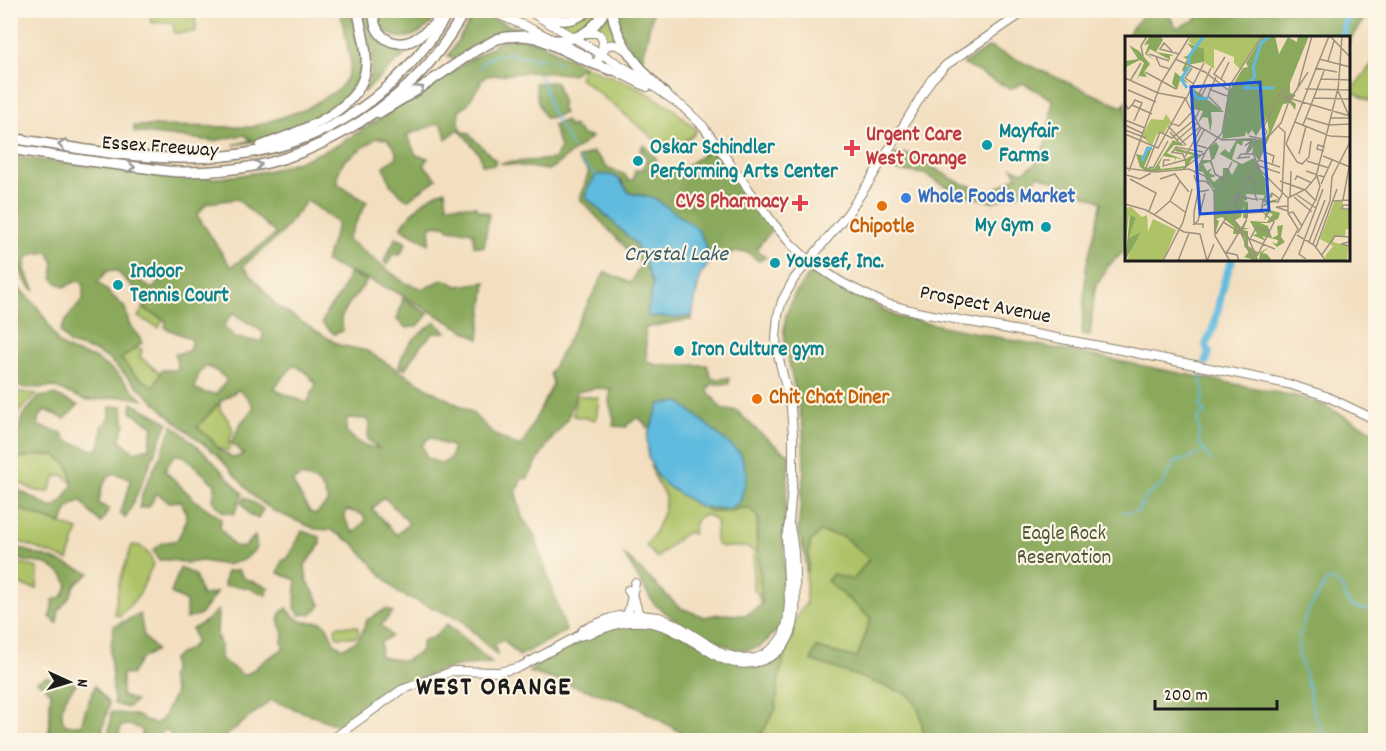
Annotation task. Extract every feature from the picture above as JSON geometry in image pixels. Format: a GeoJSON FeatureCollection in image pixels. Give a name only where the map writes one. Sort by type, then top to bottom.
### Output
{"type":"FeatureCollection","features":[{"type":"Feature","properties":{"kind":"highway"},"geometry":{"type":"LineString","coordinates":[[243,154],[305,129],[348,102],[358,89],[364,75],[366,58],[363,36],[355,10]]}},
{"type":"Feature","properties":{"kind":"highway"},"geometry":{"type":"LineString","coordinates":[[375,10],[374,21],[380,34],[391,42],[400,43],[421,36],[448,12]]}},
{"type":"Feature","properties":{"kind":"highway","name":"Essex Freeway"},"geometry":{"type":"LineString","coordinates":[[10,149],[181,172],[227,170],[269,163],[327,141],[407,86],[448,38],[465,10]]}},
{"type":"Feature","properties":{"kind":"highway"},"geometry":{"type":"LineString","coordinates":[[535,10],[546,17],[567,21],[580,17],[588,10]]}},
{"type":"Feature","properties":{"kind":"highway"},"geometry":{"type":"LineString","coordinates":[[555,40],[566,40],[586,33],[601,18],[605,10]]}},
{"type":"Feature","properties":{"kind":"highway"},"geometry":{"type":"LineString","coordinates":[[612,10],[617,33],[627,50],[646,76],[665,94]]}},
{"type":"Feature","properties":{"kind":"highway","name":"Essex Freeway"},"geometry":{"type":"LineString","coordinates":[[10,138],[122,154],[178,158],[225,157],[284,146],[313,135],[378,96],[426,45],[448,12]]}},
{"type":"Feature","properties":{"kind":"highway"},"geometry":{"type":"LineString","coordinates":[[350,127],[391,107],[475,51],[497,39],[506,37],[537,38],[611,70]]}},
{"type":"Feature","properties":{"kind":"main road","name":"Prospect Avenue"},"geometry":{"type":"LineString","coordinates":[[488,10],[640,77],[683,107],[703,126],[781,233],[809,261],[853,289],[892,306],[922,313],[1288,384],[1326,396],[1376,420]]}},
{"type":"Feature","properties":{"kind":"main road","name":"Prospect Avenue"},"geometry":{"type":"LineString","coordinates":[[527,10],[574,38],[611,70],[665,94]]}},
{"type":"Feature","properties":{"kind":"main road"},"geometry":{"type":"LineString","coordinates":[[631,594],[640,615],[675,630],[729,662],[756,663],[773,656],[788,641],[796,604],[790,561],[787,556],[786,537],[793,474],[793,435],[791,408],[777,351],[776,326],[786,292],[848,213],[931,80],[946,65],[1028,10]]}},
{"type":"Feature","properties":{"kind":"main road"},"geometry":{"type":"LineString","coordinates":[[586,33],[597,33],[602,38],[603,46],[599,58]]}},
{"type":"Feature","properties":{"kind":"main road"},"geometry":{"type":"LineString","coordinates":[[599,58],[609,44],[616,44],[627,50]]}},
{"type":"Feature","properties":{"kind":"main road"},"geometry":{"type":"LineString","coordinates":[[578,636],[584,629],[611,618],[640,615],[659,617],[677,624],[723,654],[743,659],[763,655],[783,636],[787,623],[795,558],[789,523]]}},
{"type":"Feature","properties":{"kind":"main road"},"geometry":{"type":"LineString","coordinates":[[589,634],[603,624],[627,615],[635,583]]}},
{"type":"Feature","properties":{"kind":"main road"},"geometry":{"type":"LineString","coordinates":[[331,741],[401,690],[453,671],[496,672],[512,669],[578,636],[612,625],[641,622],[662,625]]}},
{"type":"Feature","properties":{"kind":"green space"},"geometry":{"type":"Polygon","coordinates":[[[1334,10],[1340,13],[1342,11],[1369,11],[1350,40],[1350,36],[1129,36],[1129,31],[1147,11],[1166,11],[1177,28],[1195,20],[1203,11],[1334,10]]]}},
{"type":"Feature","properties":{"kind":"green space"},"geometry":{"type":"Polygon","coordinates":[[[195,11],[196,32],[174,33],[173,22],[151,23],[150,13],[195,11]]]}},
{"type":"Feature","properties":{"kind":"green space"},"geometry":{"type":"Polygon","coordinates":[[[338,11],[350,11],[363,58],[358,78],[349,96],[318,116],[288,133],[233,145],[252,140],[244,135],[213,141],[134,132],[134,126],[252,127],[306,109],[339,89],[347,77],[351,64],[341,15],[338,11]]]}},
{"type":"Feature","properties":{"kind":"green space"},"geometry":{"type":"Polygon","coordinates":[[[361,11],[372,11],[370,20],[374,36],[386,45],[394,49],[413,47],[363,93],[371,73],[372,54],[361,11]]]}},
{"type":"Feature","properties":{"kind":"green space"},"geometry":{"type":"Polygon","coordinates":[[[380,11],[440,11],[420,32],[399,37],[388,33],[378,22],[380,11]]]}},
{"type":"Feature","properties":{"kind":"green space"},"geometry":{"type":"Polygon","coordinates":[[[592,11],[602,11],[591,25],[576,35],[552,22],[592,11]]]}},
{"type":"Feature","properties":{"kind":"green space"},"geometry":{"type":"Polygon","coordinates":[[[608,11],[618,41],[606,43],[604,34],[597,29],[608,11]]]}},
{"type":"Feature","properties":{"kind":"green space"},"geometry":{"type":"Polygon","coordinates":[[[615,11],[653,11],[641,65],[615,24],[615,11]]]}},
{"type":"Feature","properties":{"kind":"green space"},"geometry":{"type":"Polygon","coordinates":[[[476,12],[524,31],[502,34],[484,41],[455,59],[448,56],[476,12]]]}},
{"type":"Feature","properties":{"kind":"green space"},"geometry":{"type":"Polygon","coordinates":[[[504,39],[522,39],[540,43],[584,66],[572,74],[530,72],[486,76],[479,82],[481,84],[469,102],[459,110],[459,123],[464,133],[467,132],[496,161],[494,165],[482,165],[480,155],[459,129],[446,139],[443,127],[439,123],[407,135],[416,155],[428,158],[424,165],[437,179],[407,200],[390,184],[384,166],[397,157],[395,149],[387,139],[377,138],[344,161],[337,176],[339,185],[367,202],[347,239],[405,283],[424,289],[443,279],[458,286],[486,282],[479,339],[398,293],[325,262],[338,223],[307,200],[280,235],[243,266],[278,307],[339,345],[367,351],[470,411],[495,435],[521,447],[553,384],[550,373],[605,272],[631,283],[641,264],[580,199],[589,171],[577,159],[592,152],[608,168],[624,174],[629,181],[634,179],[635,170],[642,170],[647,158],[640,151],[643,145],[656,158],[655,169],[663,170],[686,165],[703,155],[699,150],[708,146],[773,229],[756,249],[766,257],[759,261],[747,252],[734,252],[712,260],[698,229],[647,196],[629,193],[621,179],[586,197],[635,243],[653,285],[676,318],[692,316],[692,320],[645,328],[647,361],[656,365],[707,365],[712,379],[729,378],[729,384],[712,384],[707,390],[721,408],[737,411],[759,432],[790,454],[785,514],[785,617],[780,628],[760,647],[746,650],[735,649],[686,628],[654,604],[623,553],[679,607],[704,617],[719,614],[746,615],[762,604],[757,538],[759,519],[749,508],[729,512],[710,512],[704,507],[728,509],[740,502],[747,476],[741,454],[660,404],[650,428],[646,427],[639,418],[634,419],[627,427],[613,426],[614,419],[609,402],[611,389],[598,388],[576,392],[568,419],[547,445],[527,479],[522,478],[516,493],[522,517],[534,534],[566,631],[519,656],[504,640],[495,644],[497,655],[461,620],[398,593],[353,543],[331,530],[315,529],[274,511],[254,497],[217,455],[176,422],[107,358],[70,344],[60,332],[64,323],[83,300],[83,283],[77,281],[64,287],[59,285],[53,278],[54,263],[48,252],[33,254],[26,259],[25,270],[35,291],[24,280],[11,249],[10,156],[168,177],[219,178],[268,171],[305,159],[336,146],[383,117],[394,107],[504,39]],[[237,199],[207,203],[197,215],[231,267],[276,234],[237,199]],[[145,269],[138,273],[142,282],[152,289],[162,279],[145,269]],[[107,271],[98,282],[125,308],[129,324],[143,342],[121,359],[135,375],[154,387],[162,370],[178,370],[175,354],[189,351],[192,339],[165,328],[166,321],[147,310],[134,289],[117,271],[107,271]],[[233,313],[223,326],[236,338],[262,342],[263,332],[233,313]],[[294,365],[274,388],[307,403],[316,384],[306,372],[294,365]],[[206,366],[199,374],[194,388],[205,393],[216,394],[227,380],[206,366]],[[238,390],[220,402],[197,427],[211,439],[219,450],[234,458],[244,454],[231,443],[241,423],[254,407],[238,390]],[[347,418],[346,431],[356,441],[378,448],[368,440],[369,423],[367,419],[347,418]],[[430,437],[422,445],[427,458],[442,464],[451,457],[452,446],[430,437]],[[301,476],[292,482],[310,512],[316,514],[328,502],[319,484],[301,476]],[[384,497],[372,509],[397,535],[409,523],[384,497]],[[346,510],[346,520],[354,533],[366,520],[362,514],[346,510]]]}},
{"type":"Feature","properties":{"kind":"green space"},"geometry":{"type":"Polygon","coordinates":[[[989,47],[1122,107],[1125,103],[1125,251],[1109,265],[1095,288],[1090,336],[1082,334],[1086,267],[1102,202],[1039,175],[1025,192],[992,202],[957,193],[924,174],[886,169],[895,154],[910,154],[958,182],[990,192],[1017,176],[1012,167],[1023,172],[1036,163],[1046,143],[1053,100],[1023,83],[1010,89],[963,64],[989,47]]]}},
{"type":"Feature","properties":{"kind":"green space"},"geometry":{"type":"Polygon","coordinates":[[[1375,60],[1375,104],[1351,91],[1375,60]]]}},
{"type":"Feature","properties":{"kind":"green space"},"geometry":{"type":"Polygon","coordinates":[[[584,66],[634,85],[672,108],[697,130],[690,138],[681,142],[662,145],[579,77],[584,66]]]}},
{"type":"Feature","properties":{"kind":"green space"},"geometry":{"type":"Polygon","coordinates":[[[556,82],[564,113],[545,118],[538,102],[535,83],[556,82]]]}},
{"type":"Feature","properties":{"kind":"green space"},"geometry":{"type":"Polygon","coordinates":[[[565,120],[569,127],[573,125],[582,135],[592,137],[555,166],[548,170],[500,163],[554,159],[560,147],[553,126],[565,120]]]}},
{"type":"Feature","properties":{"kind":"green space"},"geometry":{"type":"Polygon","coordinates":[[[445,190],[447,205],[475,206],[478,210],[489,213],[484,247],[474,246],[473,232],[449,229],[445,225],[431,226],[429,244],[401,228],[420,205],[438,192],[445,190]]]}},
{"type":"Feature","properties":{"kind":"green space"},"geometry":{"type":"Polygon","coordinates":[[[396,237],[406,243],[400,255],[393,254],[387,265],[384,261],[396,237]]]}},
{"type":"Feature","properties":{"kind":"green space","name":"Eagle Rock Reservation"},"geometry":{"type":"Polygon","coordinates":[[[816,265],[854,293],[897,317],[1295,396],[1321,404],[1375,432],[1375,740],[924,740],[921,717],[915,702],[908,694],[811,660],[816,648],[857,658],[871,618],[827,581],[833,574],[853,580],[869,559],[843,536],[820,532],[810,542],[808,571],[806,571],[805,556],[798,530],[804,469],[803,427],[785,345],[784,330],[786,315],[794,295],[816,265]]]}},
{"type":"Feature","properties":{"kind":"green space"},"geometry":{"type":"Polygon","coordinates":[[[349,273],[367,281],[341,318],[343,331],[334,334],[322,323],[327,311],[340,295],[349,273]]]}},
{"type":"Feature","properties":{"kind":"green space"},"geometry":{"type":"Polygon","coordinates":[[[11,283],[36,305],[59,344],[71,351],[94,358],[114,371],[143,400],[114,397],[85,400],[54,387],[29,388],[11,385],[11,338],[13,339],[15,334],[12,330],[19,315],[11,311],[11,283]]]}},
{"type":"Feature","properties":{"kind":"green space"},"geometry":{"type":"Polygon","coordinates":[[[403,298],[428,314],[418,326],[407,328],[397,320],[403,298]]]}},
{"type":"Feature","properties":{"kind":"green space"},"geometry":{"type":"Polygon","coordinates":[[[143,308],[163,319],[159,328],[138,317],[143,308]]]}},
{"type":"Feature","properties":{"kind":"green space"},"geometry":{"type":"Polygon","coordinates":[[[435,322],[446,332],[434,333],[421,345],[405,369],[399,368],[407,347],[435,322]]]}},
{"type":"Feature","properties":{"kind":"green space"},"geometry":{"type":"Polygon","coordinates":[[[136,347],[142,350],[140,357],[161,374],[154,387],[135,375],[121,359],[136,347]]]}},
{"type":"Feature","properties":{"kind":"green space"},"geometry":{"type":"Polygon","coordinates":[[[11,391],[37,394],[14,417],[12,424],[11,422],[11,391]]]}},
{"type":"Feature","properties":{"kind":"green space"},"geometry":{"type":"Polygon","coordinates":[[[54,395],[78,405],[65,419],[45,410],[38,419],[38,426],[62,433],[67,441],[96,451],[101,441],[102,426],[110,417],[110,407],[122,406],[125,425],[119,439],[134,452],[149,448],[153,426],[131,412],[132,403],[168,422],[125,518],[120,513],[130,479],[114,473],[104,483],[101,491],[99,504],[109,509],[101,523],[81,501],[68,509],[62,524],[11,506],[11,486],[52,508],[62,502],[73,484],[69,467],[56,455],[11,459],[22,416],[39,397],[54,395]]]}},
{"type":"Feature","properties":{"kind":"green space"},"geometry":{"type":"Polygon","coordinates":[[[576,395],[599,398],[596,420],[573,416],[576,395]]]}},
{"type":"Feature","properties":{"kind":"green space"},"geometry":{"type":"Polygon","coordinates":[[[220,402],[220,410],[228,419],[233,430],[228,451],[216,447],[211,439],[197,427],[220,402]]]}},
{"type":"Feature","properties":{"kind":"green space"},"geometry":{"type":"Polygon","coordinates":[[[173,425],[207,455],[243,494],[234,514],[223,512],[213,501],[215,485],[184,456],[174,455],[165,471],[196,501],[221,518],[220,528],[234,546],[244,547],[255,536],[257,548],[244,560],[226,565],[202,561],[187,563],[158,560],[153,550],[162,543],[177,540],[186,521],[184,507],[181,501],[168,502],[157,493],[149,507],[139,508],[143,491],[173,425]]]}},
{"type":"Feature","properties":{"kind":"green space"},"geometry":{"type":"Polygon","coordinates":[[[56,455],[69,467],[73,484],[63,475],[55,477],[49,492],[36,491],[11,479],[11,459],[56,455]]]}},
{"type":"Feature","properties":{"kind":"green space"},"geometry":{"type":"Polygon","coordinates":[[[650,466],[657,476],[710,512],[729,512],[740,508],[750,508],[759,519],[756,535],[762,604],[753,589],[754,552],[740,546],[722,547],[718,545],[715,540],[716,522],[710,516],[705,515],[699,518],[695,523],[693,534],[688,532],[680,537],[657,558],[646,546],[653,536],[665,502],[664,493],[650,466]]]}},
{"type":"Feature","properties":{"kind":"green space"},"geometry":{"type":"Polygon","coordinates":[[[245,497],[263,509],[258,519],[249,514],[242,503],[245,497]]]}},
{"type":"Feature","properties":{"kind":"green space"},"geometry":{"type":"Polygon","coordinates":[[[10,506],[78,530],[68,560],[11,539],[10,506]]]}},
{"type":"Feature","properties":{"kind":"green space"},"geometry":{"type":"Polygon","coordinates":[[[302,531],[320,537],[320,545],[305,565],[307,581],[321,605],[312,614],[300,615],[295,608],[296,580],[278,573],[282,561],[288,558],[302,531]]]}},
{"type":"Feature","properties":{"kind":"green space"},"geometry":{"type":"Polygon","coordinates":[[[820,532],[843,536],[869,559],[853,581],[833,574],[827,581],[871,619],[857,658],[816,648],[811,660],[908,694],[915,701],[921,717],[924,740],[758,740],[776,708],[778,681],[791,632],[799,612],[806,604],[806,571],[808,570],[810,542],[820,532]]]}},
{"type":"Feature","properties":{"kind":"green space"},"geometry":{"type":"Polygon","coordinates":[[[10,545],[90,573],[75,585],[69,598],[59,610],[57,623],[50,617],[53,600],[62,597],[68,584],[63,575],[47,564],[25,561],[11,555],[10,545]]]}},
{"type":"Feature","properties":{"kind":"green space"},"geometry":{"type":"Polygon","coordinates":[[[132,545],[140,546],[150,555],[153,564],[139,595],[120,616],[114,614],[119,584],[132,545]]]}},
{"type":"Feature","properties":{"kind":"green space"},"geometry":{"type":"Polygon","coordinates":[[[10,560],[38,568],[37,589],[11,583],[10,560]]]}},
{"type":"Feature","properties":{"kind":"green space"},"geometry":{"type":"Polygon","coordinates":[[[180,568],[195,575],[202,596],[217,592],[200,615],[186,619],[186,602],[171,593],[180,568]]]}},
{"type":"Feature","properties":{"kind":"green space"},"geometry":{"type":"Polygon","coordinates":[[[238,570],[245,579],[268,587],[267,595],[241,586],[224,586],[226,572],[238,570]]]}},
{"type":"Feature","properties":{"kind":"green space"},"geometry":{"type":"Polygon","coordinates":[[[287,608],[302,621],[322,622],[328,628],[334,643],[342,648],[359,638],[367,620],[386,609],[393,612],[381,625],[391,636],[381,642],[380,657],[405,661],[420,652],[423,640],[433,638],[447,624],[492,663],[456,666],[404,683],[385,693],[339,726],[271,700],[221,740],[175,740],[166,729],[154,738],[139,740],[142,736],[142,729],[129,725],[122,726],[118,740],[108,740],[111,712],[135,715],[154,724],[161,721],[175,693],[170,678],[173,672],[172,660],[196,642],[192,629],[218,610],[217,635],[221,647],[221,659],[243,675],[283,649],[284,634],[279,624],[280,613],[287,608]]]}},
{"type":"Feature","properties":{"kind":"green space"},"geometry":{"type":"Polygon","coordinates":[[[140,614],[144,637],[156,650],[141,659],[131,675],[122,673],[122,696],[136,701],[127,708],[114,704],[110,652],[114,626],[140,614]]]}},
{"type":"Feature","properties":{"kind":"green space"},"geometry":{"type":"Polygon","coordinates":[[[643,624],[667,629],[759,665],[791,632],[778,681],[776,708],[758,740],[694,740],[632,704],[529,672],[544,661],[610,627],[643,624]]]}},
{"type":"Feature","properties":{"kind":"green space"},"geometry":{"type":"Polygon","coordinates":[[[337,626],[356,626],[358,635],[338,637],[335,628],[337,626]]]}},
{"type":"Feature","properties":{"kind":"green space"},"geometry":{"type":"Polygon","coordinates":[[[46,677],[76,684],[63,703],[62,713],[65,725],[81,725],[95,686],[109,704],[100,740],[86,740],[72,732],[63,734],[59,740],[47,740],[51,693],[37,681],[46,677]]]}},
{"type":"Feature","properties":{"kind":"water","name":"Crystal Lake"},"geometry":{"type":"Polygon","coordinates":[[[596,175],[616,177],[629,193],[654,198],[698,229],[712,260],[700,275],[692,316],[676,318],[647,316],[653,285],[644,260],[635,243],[586,197],[588,188],[596,175]]]}},
{"type":"Feature","properties":{"kind":"water"},"geometry":{"type":"Polygon","coordinates":[[[680,402],[741,454],[747,476],[740,502],[728,509],[700,507],[667,486],[657,476],[648,456],[647,437],[660,404],[680,402]]]}},
{"type":"Feature","properties":{"kind":"waterway"},"geometry":{"type":"LineString","coordinates":[[1343,36],[1345,22],[1352,10]]}},
{"type":"Feature","properties":{"kind":"waterway"},"geometry":{"type":"LineString","coordinates":[[509,51],[510,55],[532,57],[533,64]]}},
{"type":"Feature","properties":{"kind":"waterway"},"geometry":{"type":"LineString","coordinates":[[480,68],[482,62],[494,56],[510,53]]}},
{"type":"Feature","properties":{"kind":"waterway"},"geometry":{"type":"LineString","coordinates":[[532,57],[553,59],[559,63]]}},
{"type":"Feature","properties":{"kind":"waterway"},"geometry":{"type":"LineString","coordinates":[[537,71],[544,85],[550,108],[573,149]]}},
{"type":"Feature","properties":{"kind":"waterway"},"geometry":{"type":"LineString","coordinates":[[579,160],[596,175]]}},
{"type":"Feature","properties":{"kind":"waterway"},"geometry":{"type":"LineString","coordinates":[[1206,361],[1209,353],[1206,345],[1214,326],[1224,282],[1232,261]]}},
{"type":"Feature","properties":{"kind":"waterway"},"geometry":{"type":"LineString","coordinates":[[1203,373],[1200,381],[1203,390],[1200,405],[1205,413],[1197,418],[1199,443],[1212,461]]}},
{"type":"Feature","properties":{"kind":"waterway"},"geometry":{"type":"LineString","coordinates":[[1123,512],[1139,511],[1139,505],[1141,507],[1147,496],[1163,485],[1175,463],[1204,451]]}},
{"type":"Feature","properties":{"kind":"waterway"},"geometry":{"type":"LineString","coordinates":[[1328,740],[1315,717],[1299,656],[1298,641],[1306,614],[1328,580],[1341,586],[1347,601],[1352,606],[1376,610]]}},
{"type":"Feature","properties":{"kind":"place","name":"Mayfair Farms"},"geometry":{"type":"Point","coordinates":[987,145]}},
{"type":"Feature","properties":{"kind":"place","name":"Urgent Care West Orange"},"geometry":{"type":"Point","coordinates":[852,148]}},
{"type":"Feature","properties":{"kind":"place","name":"Oskar Schindler Performing Arts Center"},"geometry":{"type":"Point","coordinates":[638,161]}},
{"type":"Feature","properties":{"kind":"place","name":"Whole Foods Market"},"geometry":{"type":"Point","coordinates":[906,198]}},
{"type":"Feature","properties":{"kind":"place","name":"CVS Pharmacy"},"geometry":{"type":"Point","coordinates":[800,203]}},
{"type":"Feature","properties":{"kind":"place","name":"Chipotle"},"geometry":{"type":"Point","coordinates":[882,206]}},
{"type":"Feature","properties":{"kind":"place","name":"My Gym"},"geometry":{"type":"Point","coordinates":[1046,227]}},
{"type":"Feature","properties":{"kind":"place","name":"Youssef, Inc."},"geometry":{"type":"Point","coordinates":[775,263]}},
{"type":"Feature","properties":{"kind":"place","name":"Indoor Tennis Court"},"geometry":{"type":"Point","coordinates":[118,285]}},
{"type":"Feature","properties":{"kind":"place","name":"Iron Culture gym"},"geometry":{"type":"Point","coordinates":[679,351]}},
{"type":"Feature","properties":{"kind":"place","name":"Chit Chat Diner"},"geometry":{"type":"Point","coordinates":[757,399]}},
{"type":"Feature","properties":{"kind":"district","name":"WEST ORANGE"},"geometry":{"type":"Point","coordinates":[494,688]}}]}
